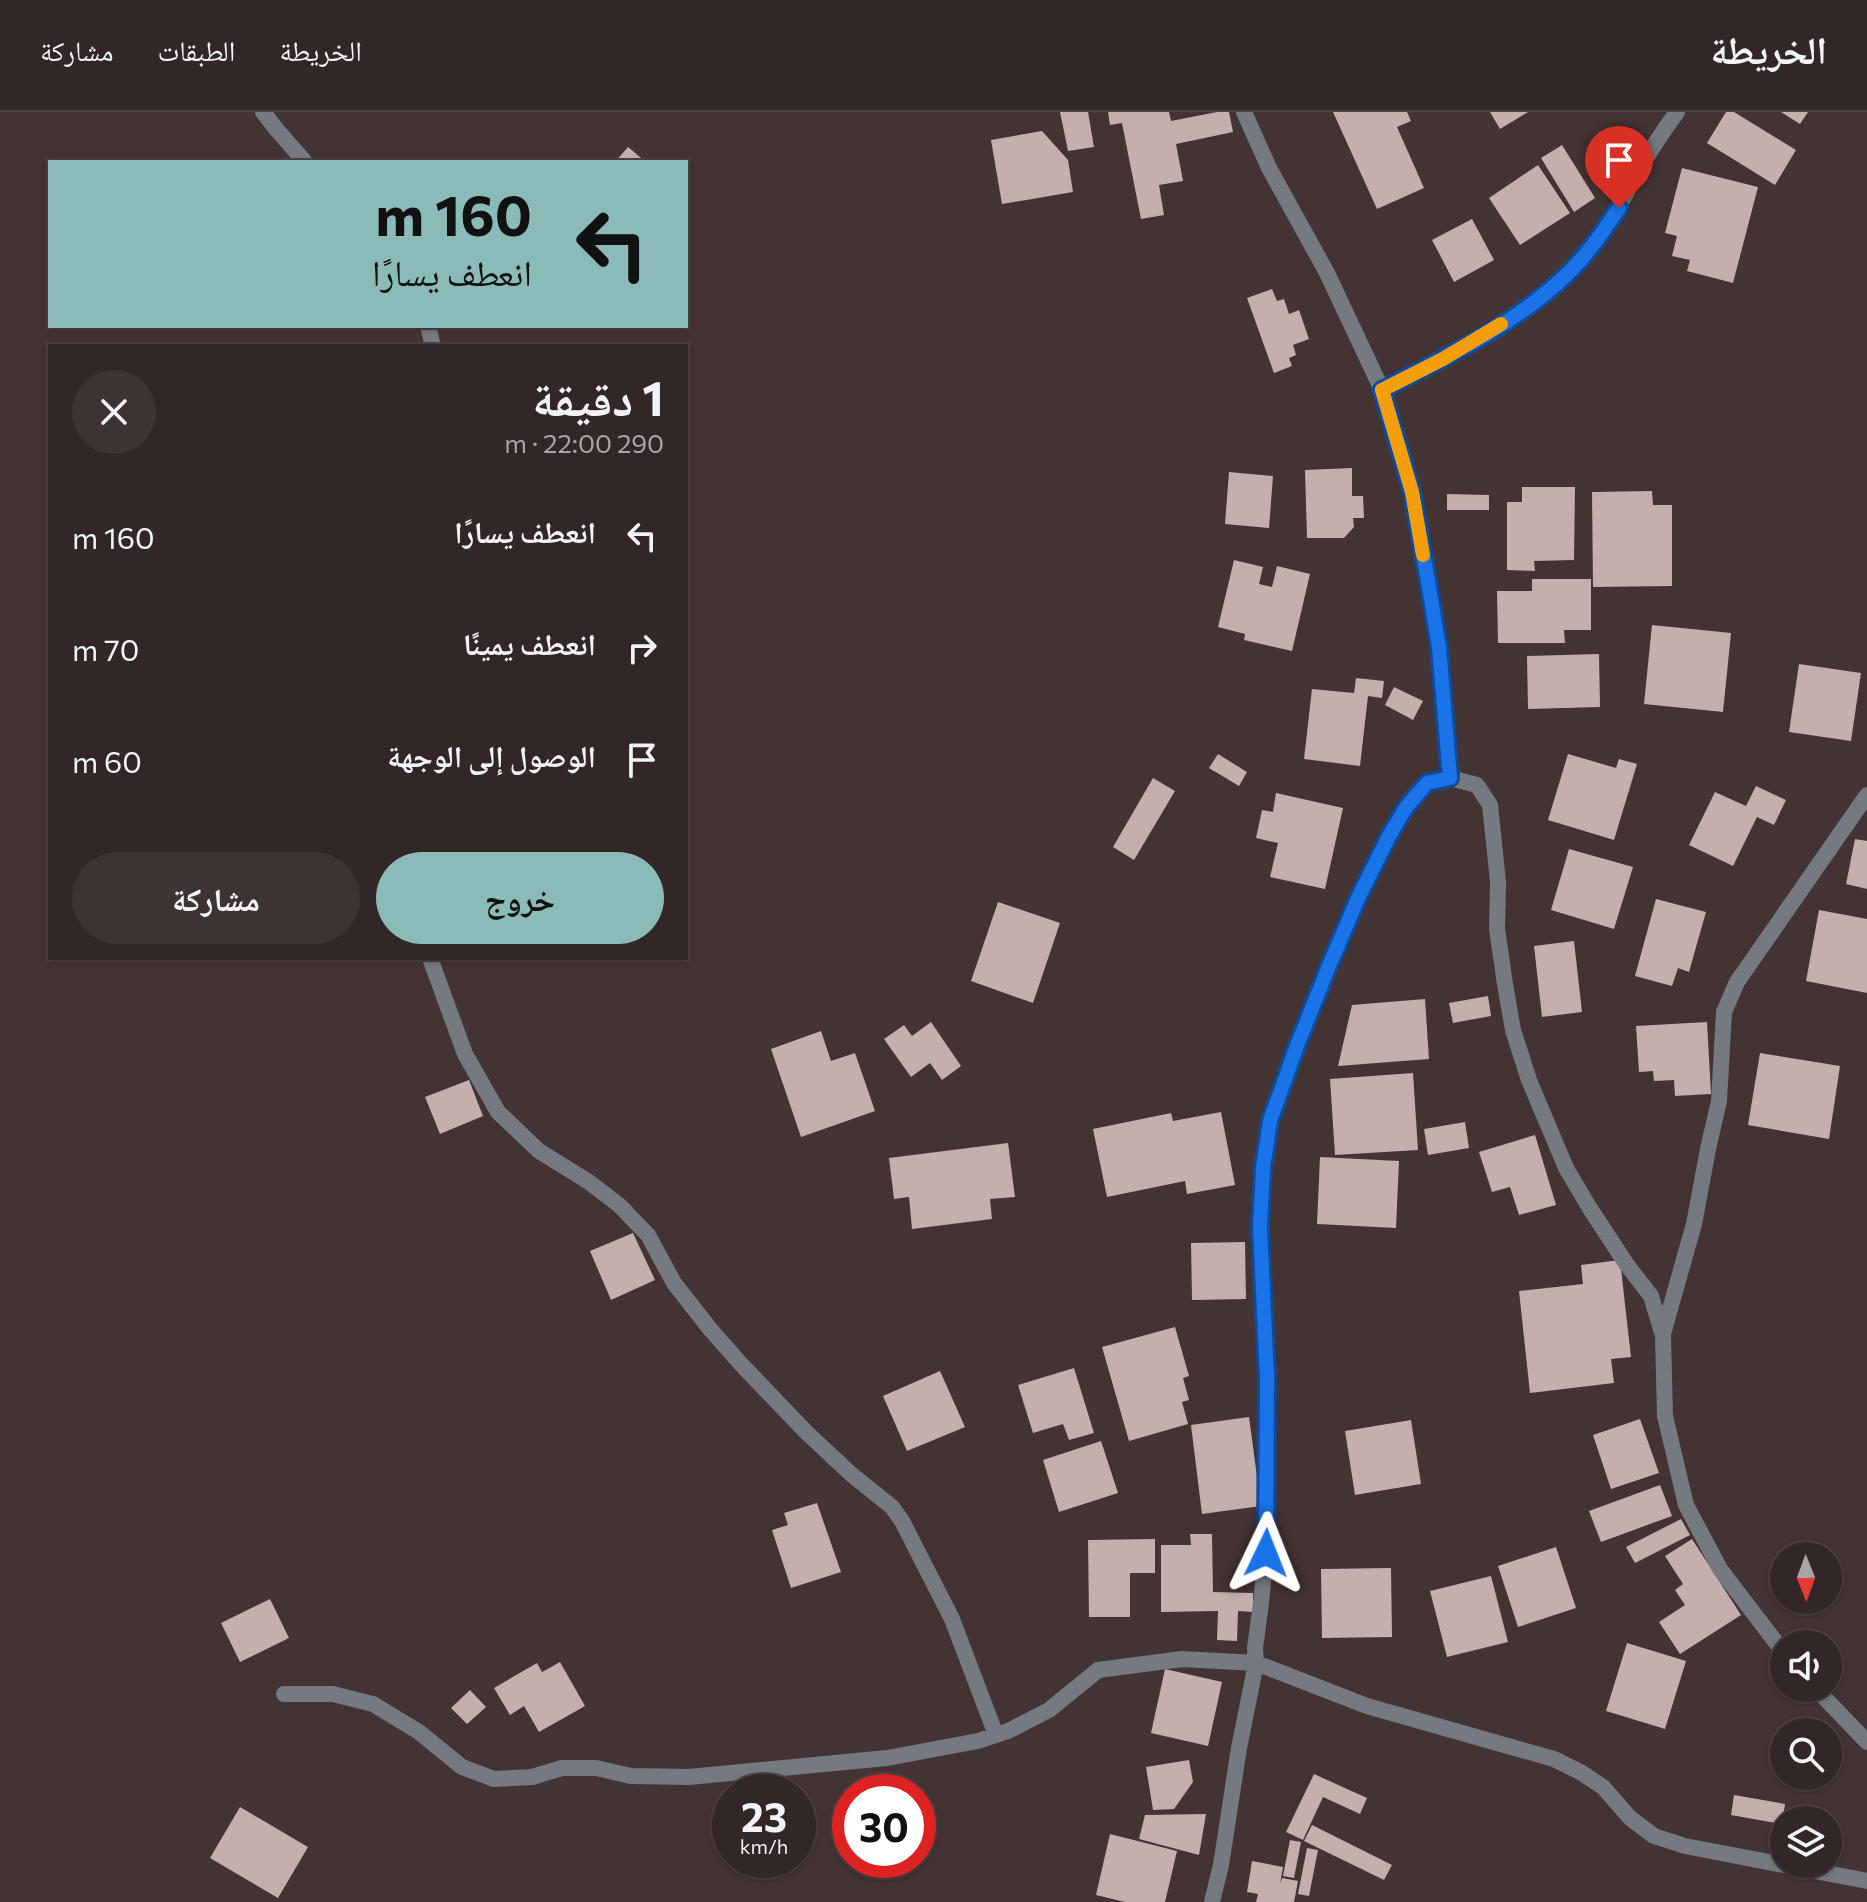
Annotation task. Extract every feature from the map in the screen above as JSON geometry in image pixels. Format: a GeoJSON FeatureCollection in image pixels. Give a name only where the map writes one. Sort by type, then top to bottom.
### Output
{"type":"FeatureCollection","features":[{"type":"Feature","properties":{"kind":"street"},"geometry":{"type":"LineString","coordinates":[[263,112],[303,160]]}},
{"type":"Feature","properties":{"kind":"street"},"geometry":{"type":"LineString","coordinates":[[1244,112],[1269,168],[1327,273],[1382,390],[1412,492],[1428,581],[1439,647],[1450,778]]}},
{"type":"Feature","properties":{"kind":"street"},"geometry":{"type":"LineString","coordinates":[[1382,390],[1497,327],[1562,279],[1597,240],[1677,112]]}},
{"type":"Feature","properties":{"kind":"street"},"geometry":{"type":"LineString","coordinates":[[1212,1902],[1256,1663],[1266,1553],[1267,1378],[1260,1227],[1263,1168],[1270,1121],[1298,1043],[1359,896],[1407,806],[1427,783],[1450,778],[1477,785],[1490,805],[1498,882],[1497,929],[1513,1030],[1529,1080],[1566,1168],[1627,1265],[1651,1296],[1663,1336],[1665,1416],[1686,1505],[1720,1569],[1770,1635]]}},
{"type":"Feature","properties":{"kind":"street"},"geometry":{"type":"LineString","coordinates":[[1663,1336],[1694,1224],[1719,1101],[1724,1012],[1737,982],[1867,795]]}},
{"type":"Feature","properties":{"kind":"street"},"geometry":{"type":"LineString","coordinates":[[431,960],[465,1054],[498,1112],[539,1151],[589,1182],[629,1215],[648,1235],[674,1283],[740,1363],[806,1432],[892,1507],[952,1619],[996,1735]]}},
{"type":"Feature","properties":{"kind":"street"},"geometry":{"type":"LineString","coordinates":[[284,1694],[333,1694],[373,1704],[419,1732],[462,1767],[494,1779],[532,1777],[562,1768],[596,1768],[631,1776],[689,1777],[887,1758],[978,1741],[1008,1731],[1049,1710],[1098,1670],[1182,1659],[1256,1663],[1367,1706],[1554,1759],[1603,1787],[1630,1818],[1654,1836],[1685,1846],[1867,1881]]}},
{"type":"Feature","properties":{"kind":"street"},"geometry":{"type":"LineString","coordinates":[[1828,1702],[1867,1742]]}},
{"type":"Feature","properties":{"kind":"building"},"geometry":{"type":"Polygon","coordinates":[[[1060,112],[1088,112],[1094,147],[1068,151],[1060,112]]]}},
{"type":"Feature","properties":{"kind":"building"},"geometry":{"type":"Polygon","coordinates":[[[1108,112],[1169,112],[1171,121],[1229,112],[1233,132],[1176,144],[1183,181],[1159,185],[1164,215],[1141,219],[1122,123],[1110,125],[1108,112]]]}},
{"type":"Feature","properties":{"kind":"building"},"geometry":{"type":"Polygon","coordinates":[[[1333,112],[1407,112],[1411,121],[1397,127],[1424,188],[1377,209],[1333,112]]]}},
{"type":"Feature","properties":{"kind":"building"},"geometry":{"type":"Polygon","coordinates":[[[1490,112],[1528,112],[1500,129],[1490,112]]]}},
{"type":"Feature","properties":{"kind":"building"},"geometry":{"type":"Polygon","coordinates":[[[1726,112],[1734,112],[1796,150],[1775,185],[1707,143],[1726,112]]]}},
{"type":"Feature","properties":{"kind":"building"},"geometry":{"type":"Polygon","coordinates":[[[1781,112],[1808,112],[1800,124],[1781,112]]]}},
{"type":"Feature","properties":{"kind":"building"},"geometry":{"type":"Polygon","coordinates":[[[1042,131],[1068,160],[1073,192],[1002,204],[991,140],[1042,131]]]}},
{"type":"Feature","properties":{"kind":"building"},"geometry":{"type":"Polygon","coordinates":[[[1562,145],[1595,198],[1574,212],[1541,158],[1562,145]]]}},
{"type":"Feature","properties":{"kind":"building"},"geometry":{"type":"Polygon","coordinates":[[[628,147],[644,160],[617,160],[628,147]]]}},
{"type":"Feature","properties":{"kind":"building"},"geometry":{"type":"Polygon","coordinates":[[[1538,165],[1570,213],[1520,245],[1489,198],[1538,165]]]}},
{"type":"Feature","properties":{"kind":"building"},"geometry":{"type":"Polygon","coordinates":[[[1682,168],[1758,187],[1733,283],[1687,271],[1690,260],[1672,256],[1677,236],[1665,233],[1682,168]]]}},
{"type":"Feature","properties":{"kind":"building"},"geometry":{"type":"Polygon","coordinates":[[[1472,219],[1494,260],[1454,282],[1432,240],[1472,219]]]}},
{"type":"Feature","properties":{"kind":"building"},"geometry":{"type":"Polygon","coordinates":[[[1272,289],[1277,301],[1284,299],[1289,314],[1299,310],[1309,339],[1293,345],[1296,355],[1289,358],[1292,366],[1274,373],[1247,298],[1272,289]]]}},
{"type":"Feature","properties":{"kind":"building"},"geometry":{"type":"Polygon","coordinates":[[[1352,468],[1352,496],[1363,496],[1364,518],[1353,518],[1354,527],[1344,538],[1307,538],[1305,470],[1352,468]]]}},
{"type":"Feature","properties":{"kind":"building"},"geometry":{"type":"Polygon","coordinates":[[[1229,472],[1273,476],[1269,528],[1225,524],[1229,472]]]}},
{"type":"Feature","properties":{"kind":"building"},"geometry":{"type":"Polygon","coordinates":[[[1522,487],[1575,487],[1574,560],[1534,561],[1535,571],[1507,570],[1507,502],[1522,502],[1522,487]]]}},
{"type":"Feature","properties":{"kind":"building"},"geometry":{"type":"Polygon","coordinates":[[[1652,491],[1653,505],[1672,505],[1672,586],[1593,587],[1592,492],[1652,491]]]}},
{"type":"Feature","properties":{"kind":"building"},"geometry":{"type":"Polygon","coordinates":[[[1447,494],[1489,495],[1489,510],[1447,510],[1447,494]]]}},
{"type":"Feature","properties":{"kind":"building"},"geometry":{"type":"Polygon","coordinates":[[[1234,560],[1263,567],[1259,584],[1272,587],[1277,566],[1310,574],[1292,651],[1244,640],[1245,634],[1218,627],[1234,560]]]}},
{"type":"Feature","properties":{"kind":"building"},"geometry":{"type":"Polygon","coordinates":[[[1532,579],[1591,579],[1591,630],[1564,630],[1565,643],[1498,643],[1497,591],[1532,591],[1532,579]]]}},
{"type":"Feature","properties":{"kind":"building"},"geometry":{"type":"Polygon","coordinates":[[[1652,625],[1731,633],[1723,712],[1644,704],[1652,625]]]}},
{"type":"Feature","properties":{"kind":"building"},"geometry":{"type":"Polygon","coordinates":[[[1599,654],[1600,707],[1528,709],[1527,656],[1599,654]]]}},
{"type":"Feature","properties":{"kind":"building"},"geometry":{"type":"Polygon","coordinates":[[[1799,664],[1861,673],[1851,741],[1789,732],[1799,664]]]}},
{"type":"Feature","properties":{"kind":"building"},"geometry":{"type":"Polygon","coordinates":[[[1356,678],[1384,681],[1382,698],[1368,696],[1360,766],[1304,759],[1312,689],[1354,693],[1356,678]]]}},
{"type":"Feature","properties":{"kind":"building"},"geometry":{"type":"Polygon","coordinates":[[[1394,687],[1423,701],[1413,720],[1385,705],[1394,687]]]}},
{"type":"Feature","properties":{"kind":"building"},"geometry":{"type":"Polygon","coordinates":[[[1218,754],[1247,772],[1239,786],[1209,768],[1218,754]]]}},
{"type":"Feature","properties":{"kind":"building"},"geometry":{"type":"Polygon","coordinates":[[[1568,754],[1616,768],[1619,759],[1637,764],[1614,840],[1548,820],[1568,754]]]}},
{"type":"Feature","properties":{"kind":"building"},"geometry":{"type":"Polygon","coordinates":[[[1153,778],[1175,791],[1134,860],[1113,847],[1153,778]]]}},
{"type":"Feature","properties":{"kind":"building"},"geometry":{"type":"Polygon","coordinates":[[[1756,786],[1786,800],[1774,825],[1757,817],[1733,866],[1689,845],[1715,792],[1746,806],[1756,786]]]}},
{"type":"Feature","properties":{"kind":"building"},"geometry":{"type":"Polygon","coordinates":[[[1276,793],[1343,808],[1325,889],[1270,877],[1278,843],[1256,838],[1262,810],[1273,812],[1276,793]]]}},
{"type":"Feature","properties":{"kind":"building"},"geometry":{"type":"Polygon","coordinates":[[[1855,839],[1867,841],[1867,889],[1846,884],[1855,839]]]}},
{"type":"Feature","properties":{"kind":"building"},"geometry":{"type":"Polygon","coordinates":[[[1569,849],[1633,867],[1614,929],[1551,910],[1569,849]]]}},
{"type":"Feature","properties":{"kind":"building"},"geometry":{"type":"Polygon","coordinates":[[[1656,899],[1706,912],[1689,972],[1678,968],[1672,986],[1635,976],[1656,899]]]}},
{"type":"Feature","properties":{"kind":"building"},"geometry":{"type":"Polygon","coordinates":[[[998,902],[1060,923],[1033,1003],[971,981],[998,902]]]}},
{"type":"Feature","properties":{"kind":"building"},"geometry":{"type":"Polygon","coordinates":[[[1819,910],[1867,919],[1867,993],[1806,981],[1819,910]]]}},
{"type":"Feature","properties":{"kind":"building"},"geometry":{"type":"Polygon","coordinates":[[[1574,941],[1582,1012],[1542,1017],[1534,946],[1574,941]]]}},
{"type":"Feature","properties":{"kind":"building"},"geometry":{"type":"Polygon","coordinates":[[[1488,996],[1491,1016],[1453,1023],[1449,1003],[1488,996]]]}},
{"type":"Feature","properties":{"kind":"building"},"geometry":{"type":"Polygon","coordinates":[[[1425,999],[1429,1059],[1338,1066],[1352,1005],[1425,999]]]}},
{"type":"Feature","properties":{"kind":"building"},"geometry":{"type":"Polygon","coordinates":[[[931,1022],[961,1066],[942,1080],[930,1063],[911,1077],[884,1039],[904,1025],[912,1036],[931,1022]]]}},
{"type":"Feature","properties":{"kind":"building"},"geometry":{"type":"Polygon","coordinates":[[[1707,1022],[1711,1094],[1675,1096],[1674,1080],[1654,1081],[1653,1071],[1639,1072],[1636,1026],[1707,1022]]]}},
{"type":"Feature","properties":{"kind":"building"},"geometry":{"type":"Polygon","coordinates":[[[821,1031],[831,1061],[855,1053],[875,1111],[801,1137],[771,1049],[821,1031]]]}},
{"type":"Feature","properties":{"kind":"building"},"geometry":{"type":"Polygon","coordinates":[[[1760,1053],[1840,1066],[1829,1139],[1748,1125],[1760,1053]]]}},
{"type":"Feature","properties":{"kind":"building"},"geometry":{"type":"Polygon","coordinates":[[[1413,1073],[1418,1150],[1335,1155],[1330,1079],[1413,1073]]]}},
{"type":"Feature","properties":{"kind":"building"},"geometry":{"type":"Polygon","coordinates":[[[469,1080],[483,1116],[440,1134],[425,1097],[469,1080]]]}},
{"type":"Feature","properties":{"kind":"building"},"geometry":{"type":"Polygon","coordinates":[[[1221,1112],[1235,1185],[1187,1194],[1185,1181],[1107,1197],[1093,1129],[1171,1113],[1173,1121],[1221,1112]]]}},
{"type":"Feature","properties":{"kind":"building"},"geometry":{"type":"Polygon","coordinates":[[[1465,1122],[1469,1148],[1428,1155],[1424,1129],[1465,1122]]]}},
{"type":"Feature","properties":{"kind":"building"},"geometry":{"type":"Polygon","coordinates":[[[1535,1135],[1556,1205],[1519,1215],[1510,1187],[1492,1192],[1479,1152],[1535,1135]]]}},
{"type":"Feature","properties":{"kind":"building"},"geometry":{"type":"Polygon","coordinates":[[[1008,1143],[1015,1197],[990,1199],[992,1219],[912,1229],[909,1197],[894,1199],[889,1158],[1008,1143]]]}},
{"type":"Feature","properties":{"kind":"building"},"geometry":{"type":"Polygon","coordinates":[[[1320,1157],[1399,1161],[1396,1228],[1317,1224],[1320,1157]]]}},
{"type":"Feature","properties":{"kind":"building"},"geometry":{"type":"Polygon","coordinates":[[[633,1233],[655,1280],[611,1300],[590,1251],[633,1233]]]}},
{"type":"Feature","properties":{"kind":"building"},"geometry":{"type":"Polygon","coordinates":[[[1245,1242],[1246,1299],[1192,1300],[1191,1243],[1245,1242]]]}},
{"type":"Feature","properties":{"kind":"building"},"geometry":{"type":"Polygon","coordinates":[[[1620,1260],[1631,1357],[1611,1359],[1614,1383],[1530,1393],[1519,1291],[1583,1284],[1581,1265],[1620,1260]]]}},
{"type":"Feature","properties":{"kind":"building"},"geometry":{"type":"Polygon","coordinates":[[[1175,1327],[1189,1376],[1183,1378],[1189,1400],[1182,1402],[1188,1424],[1129,1441],[1102,1347],[1175,1327]]]}},
{"type":"Feature","properties":{"kind":"building"},"geometry":{"type":"Polygon","coordinates":[[[1074,1368],[1094,1433],[1069,1440],[1063,1424],[1033,1433],[1018,1385],[1074,1368]]]}},
{"type":"Feature","properties":{"kind":"building"},"geometry":{"type":"Polygon","coordinates":[[[940,1371],[965,1427],[907,1451],[883,1396],[940,1371]]]}},
{"type":"Feature","properties":{"kind":"building"},"geometry":{"type":"Polygon","coordinates":[[[1249,1417],[1261,1506],[1202,1514],[1191,1425],[1249,1417]]]}},
{"type":"Feature","properties":{"kind":"building"},"geometry":{"type":"Polygon","coordinates":[[[1640,1419],[1659,1473],[1611,1489],[1593,1435],[1640,1419]]]}},
{"type":"Feature","properties":{"kind":"building"},"geometry":{"type":"Polygon","coordinates":[[[1411,1420],[1421,1484],[1355,1495],[1345,1431],[1411,1420]]]}},
{"type":"Feature","properties":{"kind":"building"},"geometry":{"type":"Polygon","coordinates":[[[1101,1441],[1118,1493],[1059,1512],[1043,1460],[1101,1441]]]}},
{"type":"Feature","properties":{"kind":"building"},"geometry":{"type":"Polygon","coordinates":[[[1660,1485],[1672,1516],[1601,1542],[1589,1511],[1660,1485]]]}},
{"type":"Feature","properties":{"kind":"building"},"geometry":{"type":"Polygon","coordinates":[[[817,1503],[841,1572],[791,1588],[772,1530],[788,1525],[784,1513],[817,1503]]]}},
{"type":"Feature","properties":{"kind":"building"},"geometry":{"type":"Polygon","coordinates":[[[1681,1519],[1690,1535],[1635,1563],[1626,1547],[1681,1519]]]}},
{"type":"Feature","properties":{"kind":"building"},"geometry":{"type":"Polygon","coordinates":[[[1190,1534],[1212,1534],[1213,1592],[1253,1593],[1253,1612],[1238,1611],[1237,1641],[1217,1640],[1218,1611],[1161,1612],[1161,1545],[1191,1545],[1190,1534]]]}},
{"type":"Feature","properties":{"kind":"building"},"geometry":{"type":"Polygon","coordinates":[[[1155,1539],[1155,1573],[1130,1573],[1130,1617],[1089,1617],[1088,1540],[1155,1539]]]}},
{"type":"Feature","properties":{"kind":"building"},"geometry":{"type":"Polygon","coordinates":[[[1692,1539],[1741,1615],[1680,1654],[1659,1622],[1685,1605],[1675,1590],[1683,1584],[1665,1556],[1692,1539]]]}},
{"type":"Feature","properties":{"kind":"building"},"geometry":{"type":"Polygon","coordinates":[[[1556,1547],[1576,1608],[1518,1627],[1498,1566],[1556,1547]]]}},
{"type":"Feature","properties":{"kind":"building"},"geometry":{"type":"Polygon","coordinates":[[[1391,1568],[1392,1637],[1322,1638],[1321,1569],[1391,1568]]]}},
{"type":"Feature","properties":{"kind":"building"},"geometry":{"type":"Polygon","coordinates":[[[1491,1576],[1508,1642],[1447,1657],[1430,1591],[1491,1576]]]}},
{"type":"Feature","properties":{"kind":"building"},"geometry":{"type":"Polygon","coordinates":[[[270,1599],[289,1638],[240,1662],[221,1623],[270,1599]]]}},
{"type":"Feature","properties":{"kind":"building"},"geometry":{"type":"Polygon","coordinates":[[[1627,1643],[1686,1661],[1665,1729],[1606,1711],[1627,1643]]]}},
{"type":"Feature","properties":{"kind":"building"},"geometry":{"type":"Polygon","coordinates":[[[560,1662],[585,1706],[539,1732],[524,1706],[510,1715],[494,1688],[537,1663],[542,1672],[560,1662]]]}},
{"type":"Feature","properties":{"kind":"building"},"geometry":{"type":"Polygon","coordinates":[[[1165,1669],[1222,1682],[1208,1746],[1151,1733],[1165,1669]]]}},
{"type":"Feature","properties":{"kind":"building"},"geometry":{"type":"Polygon","coordinates":[[[470,1690],[486,1707],[467,1724],[451,1708],[470,1690]]]}},
{"type":"Feature","properties":{"kind":"building"},"geometry":{"type":"Polygon","coordinates":[[[1189,1760],[1193,1782],[1174,1809],[1153,1810],[1146,1767],[1189,1760]]]}},
{"type":"Feature","properties":{"kind":"building"},"geometry":{"type":"Polygon","coordinates":[[[1314,1774],[1367,1798],[1360,1814],[1323,1797],[1303,1840],[1286,1832],[1314,1774]]]}},
{"type":"Feature","properties":{"kind":"building"},"geometry":{"type":"Polygon","coordinates":[[[1734,1795],[1785,1804],[1770,1806],[1770,1822],[1731,1815],[1734,1795]]]}},
{"type":"Feature","properties":{"kind":"building"},"geometry":{"type":"Polygon","coordinates":[[[240,1807],[308,1847],[278,1898],[210,1858],[240,1807]]]}},
{"type":"Feature","properties":{"kind":"building"},"geometry":{"type":"Polygon","coordinates":[[[1206,1814],[1199,1855],[1139,1839],[1145,1815],[1206,1814]]]}},
{"type":"Feature","properties":{"kind":"building"},"geometry":{"type":"Polygon","coordinates":[[[1312,1825],[1392,1865],[1384,1880],[1304,1841],[1312,1825]]]}},
{"type":"Feature","properties":{"kind":"building"},"geometry":{"type":"Polygon","coordinates":[[[1110,1834],[1177,1851],[1165,1902],[1125,1902],[1096,1895],[1110,1834]]]}},
{"type":"Feature","properties":{"kind":"building"},"geometry":{"type":"Polygon","coordinates":[[[1290,1840],[1301,1842],[1294,1878],[1283,1876],[1290,1840]]]}},
{"type":"Feature","properties":{"kind":"building"},"geometry":{"type":"Polygon","coordinates":[[[1307,1848],[1318,1850],[1309,1896],[1298,1894],[1307,1848]]]}},
{"type":"Feature","properties":{"kind":"building"},"geometry":{"type":"Polygon","coordinates":[[[1252,1861],[1283,1867],[1280,1884],[1282,1878],[1298,1881],[1294,1902],[1256,1902],[1258,1894],[1247,1892],[1252,1861]]]}},
{"type":"Feature","properties":{"kind":"slow traffic"},"geometry":{"type":"LineString","coordinates":[[1423,555],[1412,492],[1382,390],[1443,359],[1501,324]]}},
{"type":"Feature","properties":{"kind":"route"},"geometry":{"type":"LineString","coordinates":[[1266,1553],[1267,1378],[1260,1227],[1263,1168],[1270,1121],[1329,966],[1389,836],[1407,806],[1427,783],[1450,778],[1439,647],[1428,581],[1412,492],[1382,390],[1443,359],[1534,302],[1562,279],[1597,240],[1619,208]]}}]}
